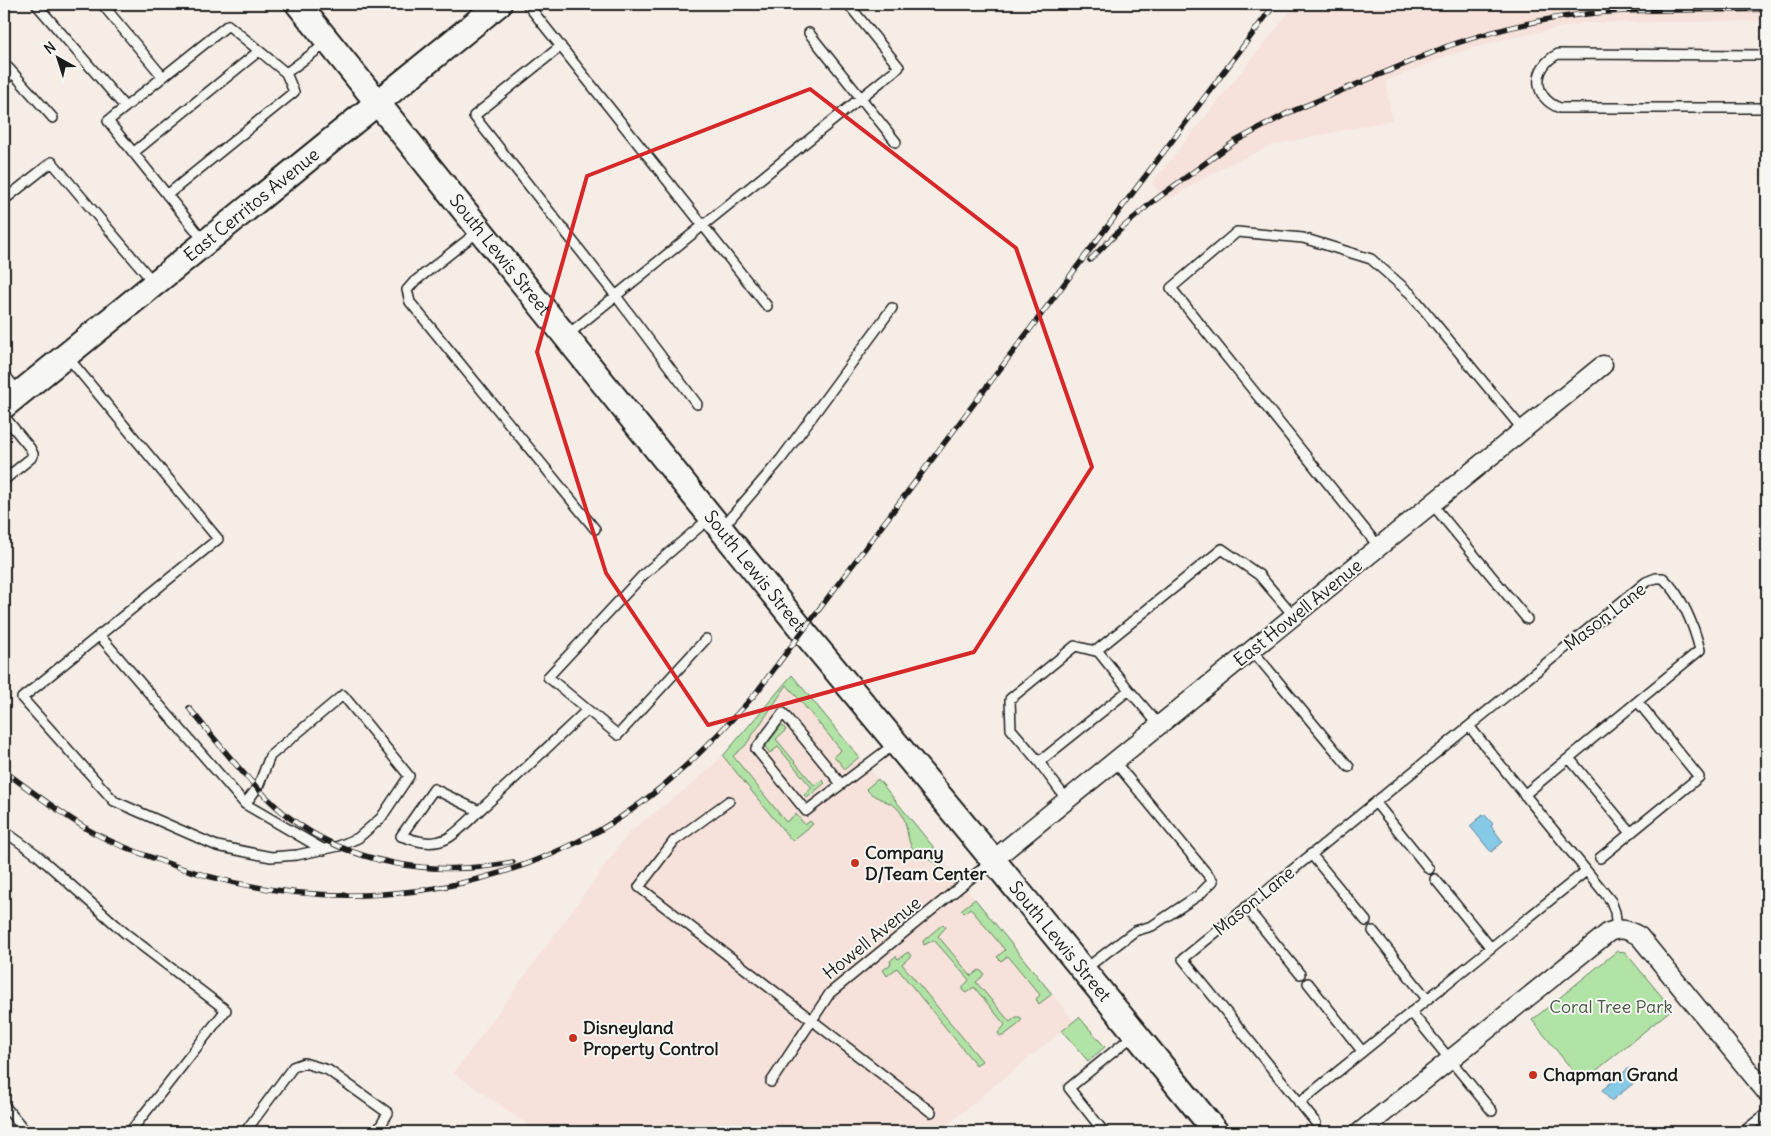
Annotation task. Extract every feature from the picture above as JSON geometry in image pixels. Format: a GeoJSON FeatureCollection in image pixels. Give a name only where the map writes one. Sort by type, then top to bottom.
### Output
{"type":"FeatureCollection","features":[{"type":"Feature","properties":{"kind":"main road","name":"South Lewis Street"},"geometry":{"type":"LineString","coordinates":[[298,4],[803,631],[1216,1132]]}},
{"type":"Feature","properties":{"kind":"main road","name":"East Cerritos Avenue"},"geometry":{"type":"LineString","coordinates":[[7,400],[66,355],[499,4]]}},
{"type":"Feature","properties":{"kind":"street","name":"East Howell Avenue"},"geometry":{"type":"LineString","coordinates":[[993,860],[1603,365]]}},
{"type":"Feature","properties":{"kind":"street"},"geometry":{"type":"LineString","coordinates":[[1360,1132],[1609,932],[1622,929],[1639,936],[1767,1093]]}},
{"type":"Feature","properties":{"kind":"lane"},"geometry":{"type":"LineString","coordinates":[[36,4],[125,107]]}},
{"type":"Feature","properties":{"kind":"lane"},"geometry":{"type":"LineString","coordinates":[[102,4],[163,77]]}},
{"type":"Feature","properties":{"kind":"lane"},"geometry":{"type":"LineString","coordinates":[[527,4],[767,306]]}},
{"type":"Feature","properties":{"kind":"lane"},"geometry":{"type":"LineString","coordinates":[[566,336],[899,67],[848,4]]}},
{"type":"Feature","properties":{"kind":"lane"},"geometry":{"type":"LineString","coordinates":[[167,195],[294,92],[286,73],[228,25],[108,121],[133,153],[205,242]]}},
{"type":"Feature","properties":{"kind":"lane"},"geometry":{"type":"LineString","coordinates":[[809,33],[896,142]]}},
{"type":"Feature","properties":{"kind":"lane"},"geometry":{"type":"LineString","coordinates":[[286,73],[328,42]]}},
{"type":"Feature","properties":{"kind":"lane"},"geometry":{"type":"LineString","coordinates":[[561,46],[474,116],[616,296],[697,404]]}},
{"type":"Feature","properties":{"kind":"lane"},"geometry":{"type":"LineString","coordinates":[[133,153],[259,51]]}},
{"type":"Feature","properties":{"kind":"lane"},"geometry":{"type":"LineString","coordinates":[[1767,55],[1558,54],[1550,58],[1540,72],[1538,80],[1539,90],[1544,98],[1550,105],[1560,108],[1767,108]]}},
{"type":"Feature","properties":{"kind":"lane"},"geometry":{"type":"LineString","coordinates":[[4,63],[53,118]]}},
{"type":"Feature","properties":{"kind":"lane"},"geometry":{"type":"LineString","coordinates":[[4,80],[13,74]]}},
{"type":"Feature","properties":{"kind":"lane"},"geometry":{"type":"LineString","coordinates":[[4,200],[52,162],[154,283]]}},
{"type":"Feature","properties":{"kind":"lane"},"geometry":{"type":"LineString","coordinates":[[480,230],[414,282],[407,290],[410,302],[595,529]]}},
{"type":"Feature","properties":{"kind":"lane"},"geometry":{"type":"LineString","coordinates":[[1379,547],[1170,288],[1237,232],[1303,238],[1371,259],[1411,294],[1523,430]]}},
{"type":"Feature","properties":{"kind":"lane"},"geometry":{"type":"LineString","coordinates":[[706,639],[618,734],[548,677],[643,575],[716,523],[782,459],[892,308]]}},
{"type":"Feature","properties":{"kind":"lane"},"geometry":{"type":"LineString","coordinates":[[66,355],[218,539],[22,698],[114,801],[217,846],[272,857],[340,846],[358,838],[381,818],[409,776],[343,695],[270,756],[258,787],[245,804]]}},
{"type":"Feature","properties":{"kind":"lane"},"geometry":{"type":"LineString","coordinates":[[4,480],[31,458],[33,454],[7,400]]}},
{"type":"Feature","properties":{"kind":"lane"},"geometry":{"type":"LineString","coordinates":[[1432,504],[1527,619]]}},
{"type":"Feature","properties":{"kind":"lane"},"geometry":{"type":"LineString","coordinates":[[1099,652],[1097,650],[1222,549],[1258,576],[1294,616]]}},
{"type":"Feature","properties":{"kind":"lane","name":"Mason Lane"},"geometry":{"type":"LineString","coordinates":[[1316,1124],[1183,959],[1646,582],[1656,578],[1663,578],[1678,597],[1697,637],[1700,650],[1524,795]]}},
{"type":"Feature","properties":{"kind":"lane"},"geometry":{"type":"LineString","coordinates":[[99,636],[245,804],[324,850]]}},
{"type":"Feature","properties":{"kind":"lane"},"geometry":{"type":"LineString","coordinates":[[1068,800],[1011,729],[1010,699],[1075,646],[1099,652],[1159,725]]}},
{"type":"Feature","properties":{"kind":"lane"},"geometry":{"type":"LineString","coordinates":[[1252,650],[1349,767]]}},
{"type":"Feature","properties":{"kind":"lane"},"geometry":{"type":"LineString","coordinates":[[1039,762],[1129,690]]}},
{"type":"Feature","properties":{"kind":"lane"},"geometry":{"type":"LineString","coordinates":[[1600,858],[1700,777],[1638,702]]}},
{"type":"Feature","properties":{"kind":"lane"},"geometry":{"type":"LineString","coordinates":[[479,811],[434,789],[401,836],[422,843],[446,839],[479,811],[520,774],[587,710]]}},
{"type":"Feature","properties":{"kind":"lane"},"geometry":{"type":"LineString","coordinates":[[841,784],[783,713],[756,749],[806,811],[896,742]]}},
{"type":"Feature","properties":{"kind":"lane"},"geometry":{"type":"LineString","coordinates":[[1469,726],[1611,901],[1622,929]]}},
{"type":"Feature","properties":{"kind":"lane"},"geometry":{"type":"LineString","coordinates":[[1569,758],[1631,833]]}},
{"type":"Feature","properties":{"kind":"lane"},"geometry":{"type":"LineString","coordinates":[[1084,971],[1135,931],[1152,926],[1199,895],[1214,881],[1115,762]]}},
{"type":"Feature","properties":{"kind":"lane"},"geometry":{"type":"LineString","coordinates":[[729,801],[674,842],[639,888],[931,1112]]}},
{"type":"Feature","properties":{"kind":"lane"},"geometry":{"type":"LineString","coordinates":[[1376,803],[1429,869]]}},
{"type":"Feature","properties":{"kind":"lane"},"geometry":{"type":"LineString","coordinates":[[4,831],[36,854],[125,933],[226,1010],[130,1132]]}},
{"type":"Feature","properties":{"kind":"lane"},"geometry":{"type":"LineString","coordinates":[[1311,854],[1366,921]]}},
{"type":"Feature","properties":{"kind":"lane","name":"Howell Avenue"},"geometry":{"type":"LineString","coordinates":[[770,1082],[830,993],[993,860]]}},
{"type":"Feature","properties":{"kind":"lane"},"geometry":{"type":"LineString","coordinates":[[1299,1103],[1586,871]]}},
{"type":"Feature","properties":{"kind":"lane"},"geometry":{"type":"LineString","coordinates":[[1436,879],[1491,948]]}},
{"type":"Feature","properties":{"kind":"lane"},"geometry":{"type":"LineString","coordinates":[[1246,907],[1300,974]]}},
{"type":"Feature","properties":{"kind":"lane"},"geometry":{"type":"LineString","coordinates":[[1373,931],[1428,999]]}},
{"type":"Feature","properties":{"kind":"lane"},"geometry":{"type":"LineString","coordinates":[[1308,983],[1362,1052]]}},
{"type":"Feature","properties":{"kind":"lane"},"geometry":{"type":"LineString","coordinates":[[1412,1012],[1492,1111]]}},
{"type":"Feature","properties":{"kind":"lane"},"geometry":{"type":"LineString","coordinates":[[1104,1132],[1069,1088],[1135,1034]]}},
{"type":"Feature","properties":{"kind":"lane"},"geometry":{"type":"LineString","coordinates":[[245,1132],[292,1067],[304,1063],[328,1070],[388,1113],[377,1132]]}},
{"type":"Feature","properties":{"kind":"lane"},"geometry":{"type":"LineString","coordinates":[[4,1105],[26,1132]]}},
{"type":"Feature","properties":{"kind":"lane"},"geometry":{"type":"LineString","coordinates":[[1744,1132],[1767,1113]]}},
{"type":"Feature","properties":{"kind":"highlighted area"},"geometry":{"type":"Polygon","coordinates":[[[810,89],[1016,248],[1092,467],[974,652],[708,725],[606,573],[537,352],[587,176],[810,89]]]}},
{"type":"Feature","properties":{"kind":"shaded area"},"geometry":{"type":"Polygon","coordinates":[[[1296,4],[1767,4],[1767,21],[1583,23],[1506,39],[1450,55],[1386,81],[1392,120],[1273,145],[1226,166],[1166,201],[1152,183],[1296,4]]]}},
{"type":"Feature","properties":{"kind":"shaded area"},"geometry":{"type":"Polygon","coordinates":[[[792,675],[1074,1021],[938,1132],[538,1132],[454,1073],[630,831],[690,786],[725,754],[792,675]]]}},
{"type":"Feature","properties":{"kind":"green space"},"geometry":{"type":"Polygon","coordinates":[[[792,675],[859,757],[845,769],[834,756],[841,750],[787,685],[745,746],[733,756],[786,822],[796,814],[805,825],[810,821],[813,824],[792,841],[723,756],[792,675]]]}},
{"type":"Feature","properties":{"kind":"green space"},"geometry":{"type":"Polygon","coordinates":[[[782,725],[786,730],[776,739],[814,785],[822,780],[825,783],[807,798],[804,795],[812,788],[778,747],[770,753],[765,747],[782,725]]]}},
{"type":"Feature","properties":{"kind":"green space"},"geometry":{"type":"Polygon","coordinates":[[[878,779],[944,860],[937,866],[914,851],[899,810],[874,796],[866,789],[878,779]]]}},
{"type":"Feature","properties":{"kind":"green space"},"geometry":{"type":"Polygon","coordinates":[[[975,899],[1052,994],[1039,1004],[1036,999],[1040,995],[1008,956],[1001,961],[997,957],[1005,950],[970,908],[964,913],[961,910],[975,899]]]}},
{"type":"Feature","properties":{"kind":"green space"},"geometry":{"type":"Polygon","coordinates":[[[943,924],[946,927],[938,936],[971,976],[979,970],[984,973],[976,982],[1010,1022],[1016,1017],[1022,1019],[1019,1024],[1003,1036],[1000,1036],[998,1033],[1005,1025],[974,987],[966,993],[963,991],[963,987],[969,980],[934,940],[924,945],[923,941],[943,924]]]}},
{"type":"Feature","properties":{"kind":"green space","name":"Coral Tree Park"},"geometry":{"type":"Polygon","coordinates":[[[1617,951],[1625,952],[1672,1009],[1582,1082],[1532,1020],[1617,951]]]}},
{"type":"Feature","properties":{"kind":"green space"},"geometry":{"type":"Polygon","coordinates":[[[908,952],[911,956],[902,964],[982,1061],[976,1065],[897,968],[887,976],[883,970],[891,964],[890,961],[896,956],[898,959],[908,952]]]}},
{"type":"Feature","properties":{"kind":"green space"},"geometry":{"type":"Polygon","coordinates":[[[1079,1017],[1105,1047],[1088,1061],[1062,1031],[1079,1017]]]}},
{"type":"Feature","properties":{"kind":"water"},"geometry":{"type":"Polygon","coordinates":[[[1484,814],[1493,824],[1491,826],[1503,842],[1491,852],[1470,826],[1484,814]]]}},
{"type":"Feature","properties":{"kind":"water"},"geometry":{"type":"Polygon","coordinates":[[[1629,1068],[1639,1079],[1611,1101],[1602,1090],[1629,1068]]]}},
{"type":"Feature","properties":{"kind":"railway"},"geometry":{"type":"LineString","coordinates":[[4,771],[53,807],[92,832],[109,840],[136,852],[209,876],[266,889],[323,894],[380,894],[437,888],[493,875],[547,856],[600,830],[644,801],[684,768],[756,693],[1275,4]]}},
{"type":"Feature","properties":{"kind":"railway"},"geometry":{"type":"LineString","coordinates":[[1090,260],[1151,203],[1234,142],[1288,113],[1448,46],[1521,25],[1577,15],[1617,11],[1767,9]]}},
{"type":"Feature","properties":{"kind":"railway"},"geometry":{"type":"LineString","coordinates":[[189,708],[235,764],[272,803],[311,832],[337,846],[365,856],[394,863],[424,867],[484,867],[513,862]]}},
{"type":"Feature","properties":{"kind":"place","name":"Company D/Team Center"},"geometry":{"type":"Point","coordinates":[855,863]}},
{"type":"Feature","properties":{"kind":"place","name":"Disneyland Property Control"},"geometry":{"type":"Point","coordinates":[573,1038]}},
{"type":"Feature","properties":{"kind":"place","name":"Chapman Grand"},"geometry":{"type":"Point","coordinates":[1533,1075]}}]}
